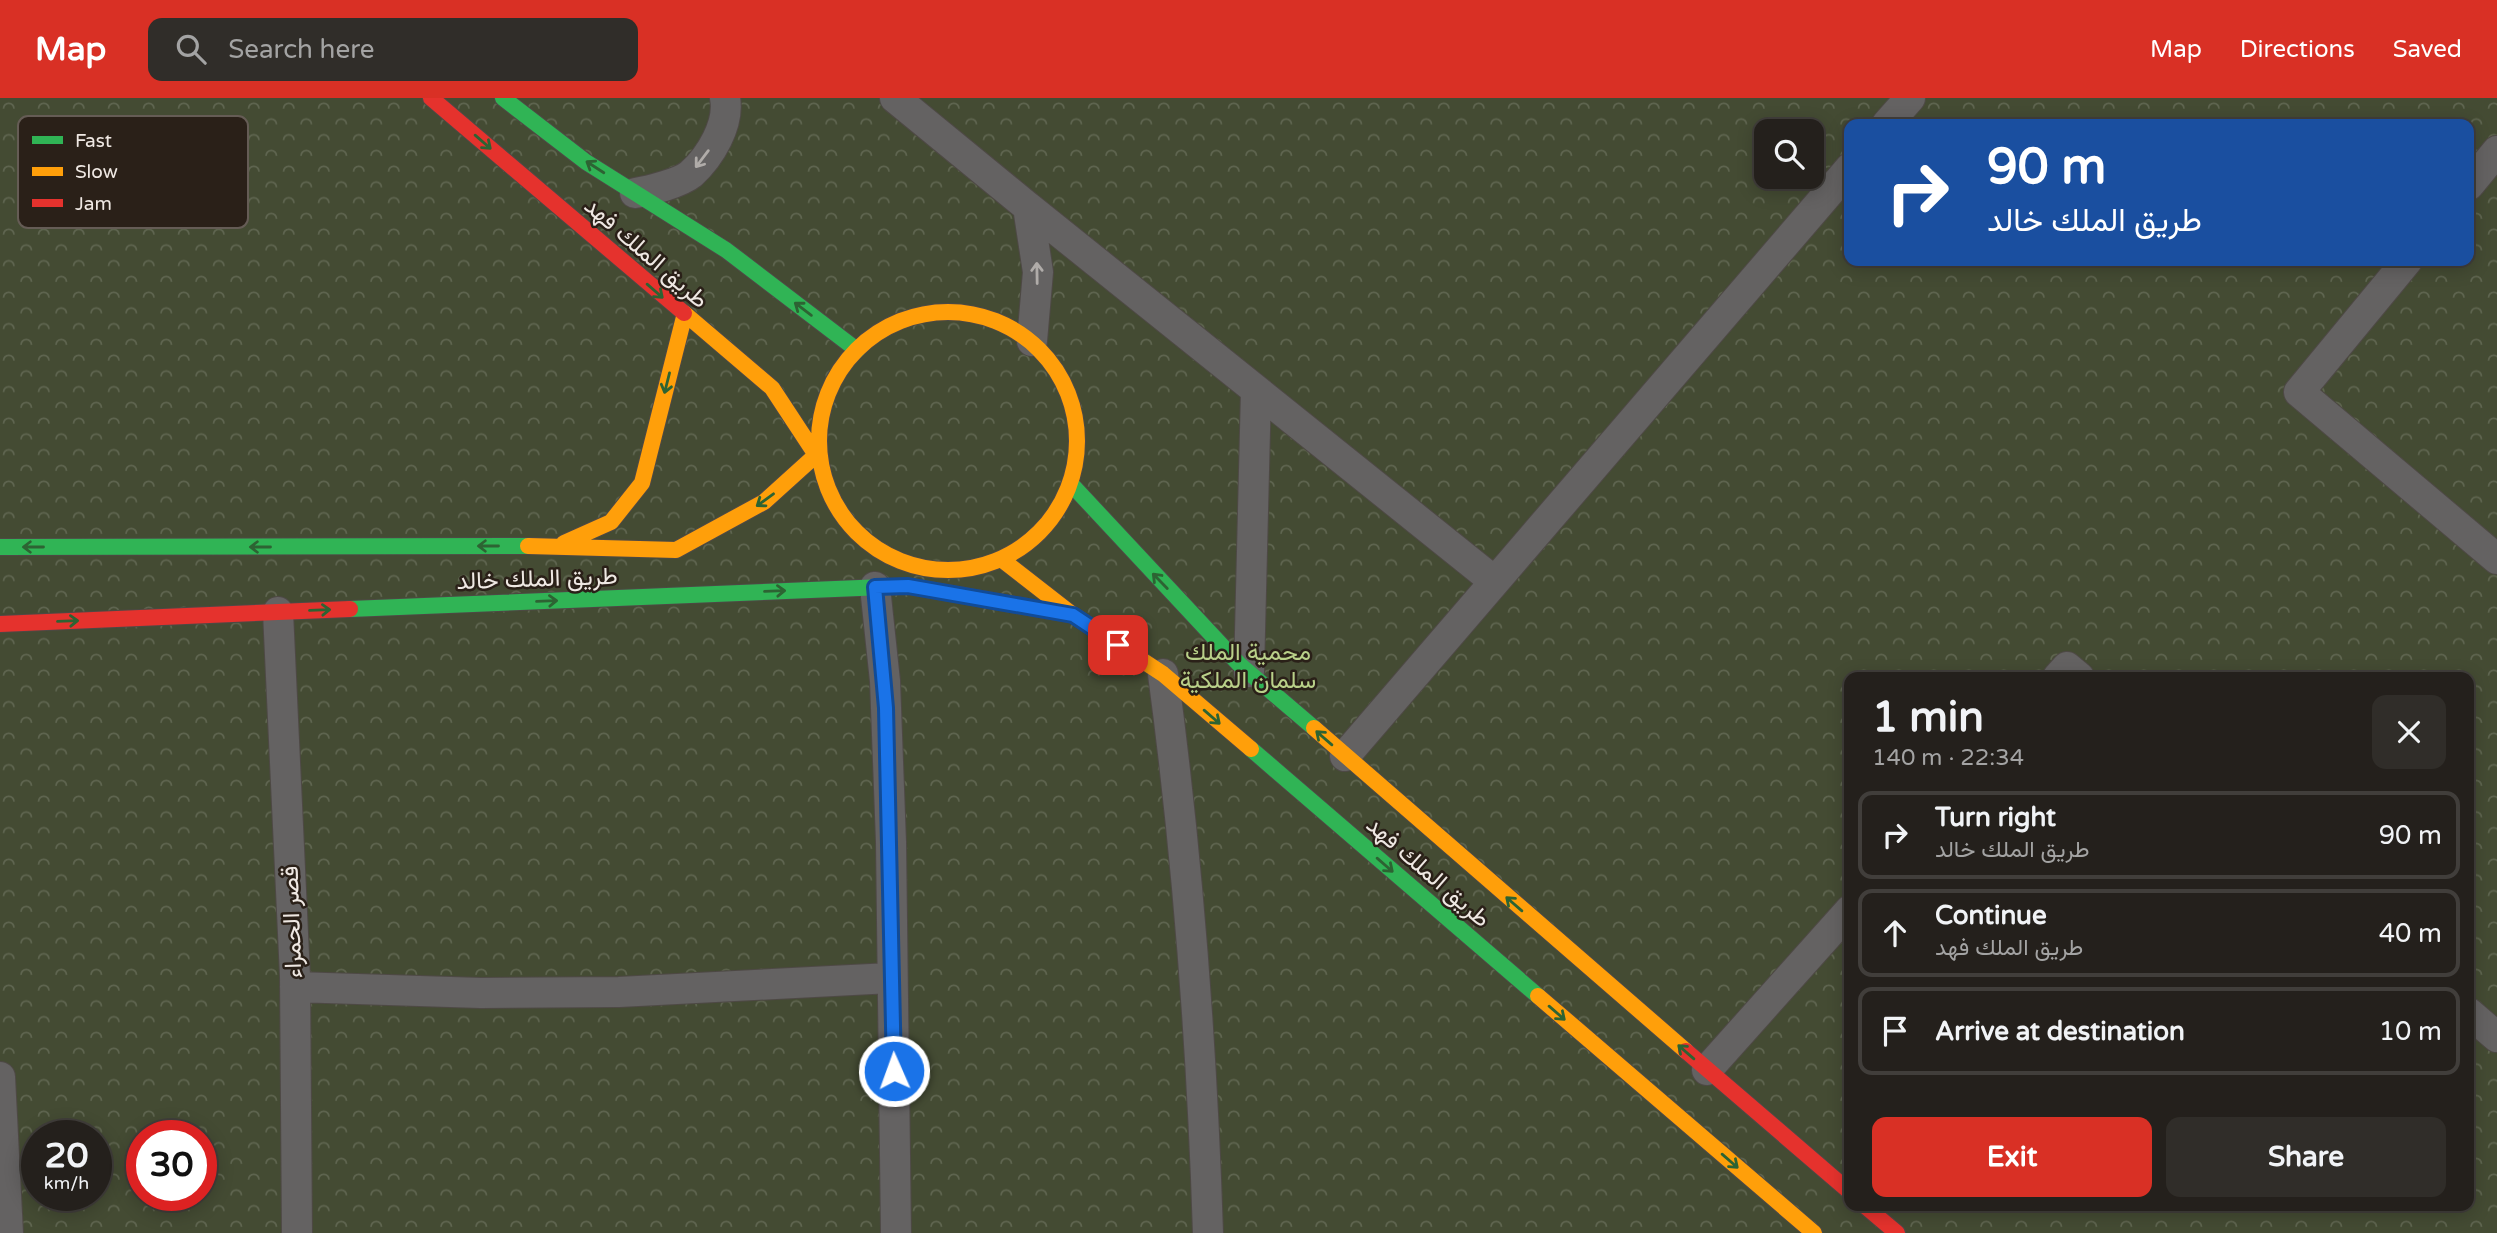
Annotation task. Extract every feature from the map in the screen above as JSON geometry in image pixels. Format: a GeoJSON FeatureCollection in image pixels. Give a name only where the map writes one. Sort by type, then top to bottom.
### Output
{"type":"FeatureCollection","features":[{"type":"Feature","properties":{"kind":"street","name":"طريق الملك فهد"},"geometry":{"type":"LineString","coordinates":[[431,98],[684,317],[772,388],[817,455]]}},
{"type":"Feature","properties":{"kind":"street","name":"طريق الملك فهد"},"geometry":{"type":"LineString","coordinates":[[503,98],[586,162],[726,250],[857,350]]}},
{"type":"Feature","properties":{"kind":"street"},"geometry":{"type":"LineString","coordinates":[[635,193],[654,190],[690,175],[723,132],[727,109],[725,98]]}},
{"type":"Feature","properties":{"kind":"street"},"geometry":{"type":"LineString","coordinates":[[1891,119],[1910,98]]}},
{"type":"Feature","properties":{"kind":"street"},"geometry":{"type":"LineString","coordinates":[[907,102],[1028,207],[1494,581]]}},
{"type":"Feature","properties":{"kind":"street"},"geometry":{"type":"LineString","coordinates":[[2474,179],[2497,151]]}},
{"type":"Feature","properties":{"kind":"street"},"geometry":{"type":"LineString","coordinates":[[1345,756],[1844,175]]}},
{"type":"Feature","properties":{"kind":"street"},"geometry":{"type":"LineString","coordinates":[[1028,207],[1038,272],[1032,341]]}},
{"type":"Feature","properties":{"kind":"street"},"geometry":{"type":"LineString","coordinates":[[2403,266],[2299,393],[2497,559]]}},
{"type":"Feature","properties":{"kind":"street"},"geometry":{"type":"LineString","coordinates":[[908,586],[995,562],[1026,546],[1052,516],[1071,484],[1079,446],[1073,409],[1059,373],[1032,341],[1000,321],[962,310],[925,313],[886,326],[857,350],[831,379],[818,415],[817,455],[830,491],[848,524],[878,551],[912,566],[952,571],[995,562]]}},
{"type":"Feature","properties":{"kind":"street"},"geometry":{"type":"LineString","coordinates":[[556,546],[611,522],[642,483],[684,317]]}},
{"type":"Feature","properties":{"kind":"street"},"geometry":{"type":"LineString","coordinates":[[1249,672],[1256,390]]}},
{"type":"Feature","properties":{"kind":"street","name":"طريق الملك خالد"},"geometry":{"type":"LineString","coordinates":[[0,547],[556,546],[676,550],[764,502],[817,455]]}},
{"type":"Feature","properties":{"kind":"street","name":"طريق الملك فهد"},"geometry":{"type":"LineString","coordinates":[[1071,484],[1249,672],[1844,1187]]}},
{"type":"Feature","properties":{"kind":"street","name":"طريق الملك فهد"},"geometry":{"type":"LineString","coordinates":[[995,562],[1163,674],[1814,1233]]}},
{"type":"Feature","properties":{"kind":"street","name":"طريق الملك خالد"},"geometry":{"type":"LineString","coordinates":[[0,624],[908,586],[1073,615]]}},
{"type":"Feature","properties":{"kind":"street"},"geometry":{"type":"LineString","coordinates":[[875,587],[885,681],[891,842],[896,1233]]}},
{"type":"Feature","properties":{"kind":"street","name":"قصر الحمراء"},"geometry":{"type":"LineString","coordinates":[[278,612],[295,987],[297,1233]]}},
{"type":"Feature","properties":{"kind":"street"},"geometry":{"type":"LineString","coordinates":[[1163,674],[1184,829],[1205,1131],[1208,1233]]}},
{"type":"Feature","properties":{"kind":"street"},"geometry":{"type":"LineString","coordinates":[[1707,1070],[1844,917]]}},
{"type":"Feature","properties":{"kind":"street"},"geometry":{"type":"LineString","coordinates":[[295,987],[481,993],[619,992],[891,978]]}},
{"type":"Feature","properties":{"kind":"street"},"geometry":{"type":"LineString","coordinates":[[2474,1017],[2497,1037]]}},
{"type":"Feature","properties":{"kind":"street"},"geometry":{"type":"LineString","coordinates":[[0,1077],[8,1233]]}},
{"type":"Feature","properties":{"kind":"street"},"geometry":{"type":"LineString","coordinates":[[1871,1211],[1897,1233]]}},
{"type":"Feature","properties":{"kind":"green space","name":"محمية الملك سلمان الملكية"},"geometry":{"type":"Polygon","coordinates":[[[0,98],[2497,98],[2497,1233],[0,1233],[0,98]]]}},
{"type":"Feature","properties":{"kind":"traffic: fast"},"geometry":{"type":"LineString","coordinates":[[503,98],[586,162],[726,250],[857,350]]}},
{"type":"Feature","properties":{"kind":"traffic: fast"},"geometry":{"type":"LineString","coordinates":[[1071,484],[1239,664],[1314,728]]}},
{"type":"Feature","properties":{"kind":"traffic: fast"},"geometry":{"type":"LineString","coordinates":[[0,547],[528,546]]}},
{"type":"Feature","properties":{"kind":"traffic: fast"},"geometry":{"type":"LineString","coordinates":[[350,609],[908,586],[960,595]]}},
{"type":"Feature","properties":{"kind":"traffic: fast"},"geometry":{"type":"LineString","coordinates":[[1251,749],[1538,996]]}},
{"type":"Feature","properties":{"kind":"traffic: slow"},"geometry":{"type":"LineString","coordinates":[[935,312],[961,312],[986,317],[1009,327],[1030,341],[1048,359],[1062,380],[1072,403],[1077,441],[1075,466],[1068,490],[1056,513],[1030,541],[1009,555],[986,565],[961,570],[935,570],[910,565],[887,555],[866,541],[848,523],[834,502],[824,479],[819,454],[819,428],[824,403],[834,380],[848,359],[866,341],[887,327],[910,317],[935,312]]}},
{"type":"Feature","properties":{"kind":"traffic: slow"},"geometry":{"type":"LineString","coordinates":[[528,546],[676,550],[764,502],[816,455],[772,388],[684,313]]}},
{"type":"Feature","properties":{"kind":"traffic: slow"},"geometry":{"type":"LineString","coordinates":[[564,543],[611,522],[642,483],[684,317]]}},
{"type":"Feature","properties":{"kind":"traffic: slow"},"geometry":{"type":"LineString","coordinates":[[1001,559],[1073,615],[1163,674],[1251,749]]}},
{"type":"Feature","properties":{"kind":"traffic: slow"},"geometry":{"type":"LineString","coordinates":[[1314,728],[1686,1051]]}},
{"type":"Feature","properties":{"kind":"traffic: slow"},"geometry":{"type":"LineString","coordinates":[[1538,996],[1814,1233]]}},
{"type":"Feature","properties":{"kind":"traffic: jam"},"geometry":{"type":"LineString","coordinates":[[431,98],[684,313]]}},
{"type":"Feature","properties":{"kind":"traffic: jam"},"geometry":{"type":"LineString","coordinates":[[960,595],[1073,615]]}},
{"type":"Feature","properties":{"kind":"traffic: jam"},"geometry":{"type":"LineString","coordinates":[[0,624],[350,609]]}},
{"type":"Feature","properties":{"kind":"traffic: jam"},"geometry":{"type":"LineString","coordinates":[[1686,1051],[1844,1187]]}},
{"type":"Feature","properties":{"kind":"traffic: jam"},"geometry":{"type":"LineString","coordinates":[[1871,1211],[1897,1233]]}},
{"type":"Feature","properties":{"kind":"route"},"geometry":{"type":"LineString","coordinates":[[894,1071],[891,842],[885,681],[875,587],[908,586],[1073,615],[1118,645]]}}]}
